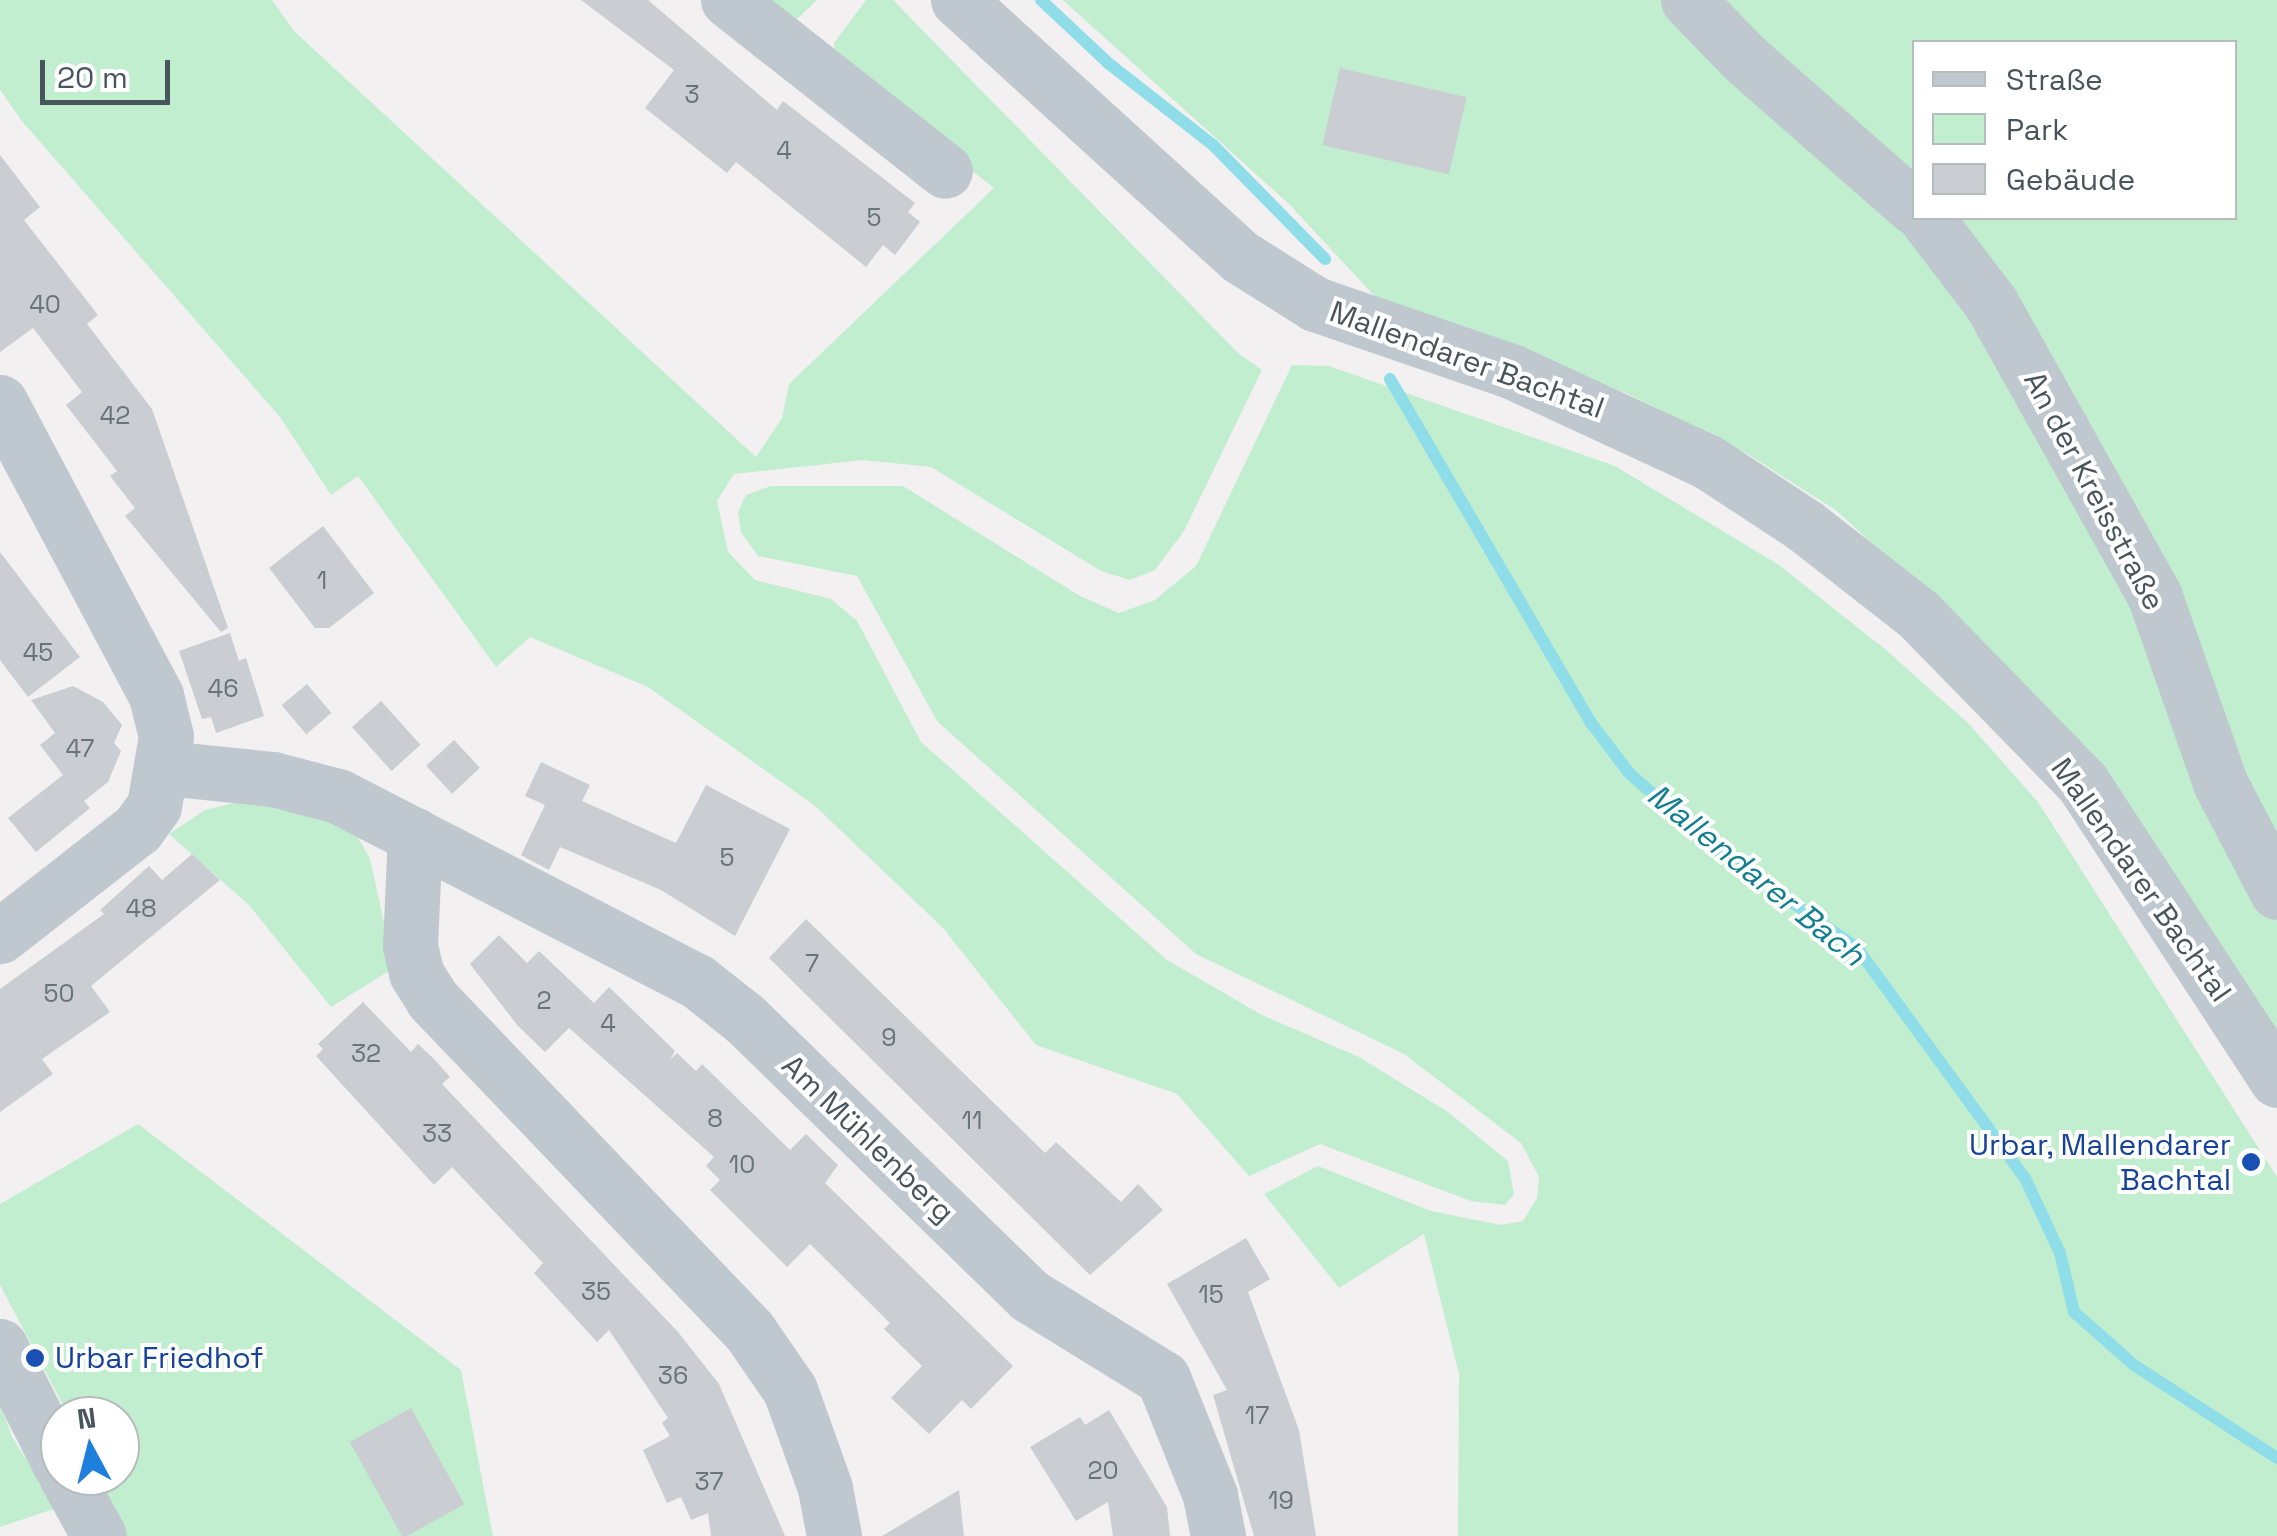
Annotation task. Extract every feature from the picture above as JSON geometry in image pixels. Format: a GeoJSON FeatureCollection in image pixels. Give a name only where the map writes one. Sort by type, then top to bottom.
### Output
{"type":"FeatureCollection","features":[{"type":"Feature","properties":{"kind":"street"},"geometry":{"type":"LineString","coordinates":[[728,0],[945,171]]}},
{"type":"Feature","properties":{"kind":"street","name":"Mallendarer Bachtal"},"geometry":{"type":"LineString","coordinates":[[958,0],[1239,256],[1315,304],[1511,371],[1708,462],[1804,525],[1918,614],[2082,782],[2277,1080]]}},
{"type":"Feature","properties":{"kind":"street"},"geometry":{"type":"LineString","coordinates":[[1688,0],[1743,57],[1912,205]]}},
{"type":"Feature","properties":{"kind":"street","name":"An der Kreisstraße"},"geometry":{"type":"LineString","coordinates":[[1928,220],[1992,303],[2155,597],[2220,784],[2277,892]]}},
{"type":"Feature","properties":{"kind":"street"},"geometry":{"type":"LineString","coordinates":[[0,402],[156,696],[166,768],[154,806],[120,846],[0,936]]}},
{"type":"Feature","properties":{"kind":"street","name":"Am Mühlenberg"},"geometry":{"type":"LineString","coordinates":[[166,768],[298,783],[415,836],[697,980],[745,1019],[1030,1296],[1163,1378],[1210,1495],[1218,1536]]}},
{"type":"Feature","properties":{"kind":"street"},"geometry":{"type":"LineString","coordinates":[[415,836],[410,946],[416,973],[432,998],[750,1332],[797,1407],[834,1536]]}},
{"type":"Feature","properties":{"kind":"street"},"geometry":{"type":"LineString","coordinates":[[0,1346],[40,1425]]}},
{"type":"Feature","properties":{"kind":"street"},"geometry":{"type":"LineString","coordinates":[[77,1496],[99,1536]]}},
{"type":"Feature","properties":{"kind":"green space"},"geometry":{"type":"Polygon","coordinates":[[[0,0],[272,0],[295,32],[756,457],[782,418],[789,384],[994,188],[836,64],[834,43],[866,0],[893,0],[1238,353],[1262,370],[1184,531],[1155,570],[1130,580],[1101,571],[931,467],[863,460],[734,474],[717,501],[728,552],[755,580],[831,599],[857,621],[921,742],[1167,960],[1262,1015],[1359,1057],[1448,1112],[1508,1161],[1514,1194],[1505,1205],[1471,1201],[1320,1144],[1249,1176],[1177,1094],[1036,1045],[943,928],[814,805],[648,687],[530,637],[496,667],[358,476],[331,495],[280,417],[21,120],[0,90],[0,0]]]}},
{"type":"Feature","properties":{"kind":"green space"},"geometry":{"type":"Polygon","coordinates":[[[753,0],[817,0],[796,20],[753,0]]]}},
{"type":"Feature","properties":{"kind":"green space"},"geometry":{"type":"Polygon","coordinates":[[[1063,0],[2277,0],[2277,1042],[1987,650],[1837,511],[1746,453],[1628,394],[1380,302],[1289,204],[1063,0]]]}},
{"type":"Feature","properties":{"kind":"green space"},"geometry":{"type":"Polygon","coordinates":[[[1292,365],[1329,366],[1615,466],[1779,565],[1886,650],[1968,723],[2038,802],[2277,1177],[2277,1536],[1458,1536],[1459,1374],[1424,1234],[1339,1288],[1264,1194],[1318,1166],[1431,1211],[1501,1225],[1523,1221],[1537,1198],[1539,1177],[1521,1143],[1404,1054],[1196,954],[937,721],[857,576],[758,556],[741,532],[738,512],[746,495],[771,486],[903,486],[1080,596],[1119,613],[1155,600],[1196,566],[1292,365]]]}},
{"type":"Feature","properties":{"kind":"green space"},"geometry":{"type":"Polygon","coordinates":[[[243,801],[318,815],[358,837],[370,859],[394,968],[331,1007],[249,905],[169,834],[205,810],[243,801]]]}},
{"type":"Feature","properties":{"kind":"green space"},"geometry":{"type":"Polygon","coordinates":[[[138,1124],[461,1370],[493,1536],[124,1536],[100,1496],[140,1496],[140,1396],[58,1396],[0,1285],[0,1204],[138,1124]]]}},
{"type":"Feature","properties":{"kind":"green space"},"geometry":{"type":"Polygon","coordinates":[[[0,1402],[12,1437],[40,1481],[40,1496],[49,1496],[57,1508],[0,1527],[0,1402]]]}},
{"type":"Feature","properties":{"kind":"building"},"geometry":{"type":"Polygon","coordinates":[[[581,0],[648,0],[777,110],[783,101],[915,203],[908,212],[920,222],[895,255],[883,245],[866,267],[736,162],[727,173],[645,108],[674,70],[581,0]]]}},
{"type":"Feature","properties":{"kind":"building"},"geometry":{"type":"Polygon","coordinates":[[[1340,68],[1467,97],[1449,174],[1322,145],[1340,68]]]}},
{"type":"Feature","properties":{"kind":"building"},"geometry":{"type":"Polygon","coordinates":[[[0,155],[40,207],[24,220],[98,315],[87,324],[152,409],[228,628],[221,632],[125,516],[135,508],[110,476],[117,471],[66,405],[82,392],[33,328],[0,352],[0,155]]]}},
{"type":"Feature","properties":{"kind":"building"},"geometry":{"type":"Polygon","coordinates":[[[323,526],[374,593],[329,628],[315,628],[269,568],[323,526]]]}},
{"type":"Feature","properties":{"kind":"building"},"geometry":{"type":"Polygon","coordinates":[[[0,552],[80,657],[28,697],[0,660],[0,552]]]}},
{"type":"Feature","properties":{"kind":"building"},"geometry":{"type":"Polygon","coordinates":[[[230,633],[239,661],[246,658],[264,716],[216,733],[211,717],[202,719],[179,651],[230,633]]]}},
{"type":"Feature","properties":{"kind":"building"},"geometry":{"type":"Polygon","coordinates":[[[307,684],[331,713],[306,734],[282,705],[307,684]]]}},
{"type":"Feature","properties":{"kind":"building"},"geometry":{"type":"Polygon","coordinates":[[[73,686],[103,702],[122,725],[114,743],[121,751],[108,782],[84,801],[90,808],[36,852],[8,818],[63,775],[40,745],[55,733],[31,700],[73,686]]]}},
{"type":"Feature","properties":{"kind":"building"},"geometry":{"type":"Polygon","coordinates":[[[381,701],[420,745],[391,771],[352,727],[381,701]]]}},
{"type":"Feature","properties":{"kind":"building"},"geometry":{"type":"Polygon","coordinates":[[[454,740],[480,768],[452,794],[426,766],[454,740]]]}},
{"type":"Feature","properties":{"kind":"building"},"geometry":{"type":"Polygon","coordinates":[[[541,762],[590,785],[582,801],[676,843],[706,785],[790,829],[735,936],[661,890],[560,847],[549,870],[521,855],[545,805],[525,796],[541,762]]]}},
{"type":"Feature","properties":{"kind":"building"},"geometry":{"type":"Polygon","coordinates":[[[192,854],[220,880],[91,986],[110,1012],[42,1059],[53,1074],[0,1112],[0,989],[104,914],[100,910],[149,866],[162,880],[192,854]]]}},
{"type":"Feature","properties":{"kind":"building"},"geometry":{"type":"Polygon","coordinates":[[[806,919],[1045,1153],[1056,1142],[1121,1202],[1138,1184],[1163,1210],[1090,1275],[769,958],[806,919]]]}},
{"type":"Feature","properties":{"kind":"building"},"geometry":{"type":"Polygon","coordinates":[[[499,935],[527,963],[539,951],[594,1003],[609,987],[675,1051],[670,1060],[677,1053],[696,1071],[702,1064],[790,1150],[806,1134],[838,1165],[825,1183],[1013,1366],[971,1409],[962,1400],[929,1434],[891,1398],[922,1366],[884,1329],[890,1323],[810,1244],[787,1267],[710,1190],[720,1180],[706,1166],[714,1157],[569,1028],[545,1052],[518,1026],[470,964],[499,935]]]}},
{"type":"Feature","properties":{"kind":"building"},"geometry":{"type":"Polygon","coordinates":[[[363,1002],[411,1052],[418,1044],[434,1059],[450,1077],[442,1084],[678,1332],[719,1384],[785,1536],[711,1536],[708,1513],[691,1520],[681,1497],[667,1503],[643,1450],[670,1436],[662,1423],[668,1418],[609,1330],[597,1342],[534,1273],[543,1263],[452,1167],[434,1185],[316,1056],[323,1049],[318,1044],[363,1002]]]}},
{"type":"Feature","properties":{"kind":"building"},"geometry":{"type":"Polygon","coordinates":[[[1246,1238],[1270,1279],[1248,1292],[1299,1430],[1316,1536],[1254,1536],[1213,1395],[1227,1390],[1167,1284],[1246,1238]]]}},
{"type":"Feature","properties":{"kind":"building"},"geometry":{"type":"Polygon","coordinates":[[[411,1408],[464,1504],[402,1536],[350,1442],[411,1408]]]}},
{"type":"Feature","properties":{"kind":"building"},"geometry":{"type":"Polygon","coordinates":[[[1109,1410],[1167,1507],[1170,1536],[1113,1536],[1108,1502],[1076,1521],[1030,1447],[1080,1417],[1085,1425],[1109,1410]]]}},
{"type":"Feature","properties":{"kind":"building"},"geometry":{"type":"Polygon","coordinates":[[[959,1490],[964,1536],[882,1536],[959,1490]]]}},
{"type":"Feature","properties":{"kind":"waterway","name":"Mallendarer Bach"},"geometry":{"type":"LineString","coordinates":[[1041,0],[1108,63],[1213,145],[1325,259]]}},
{"type":"Feature","properties":{"kind":"waterway","name":"Mallendarer Bach"},"geometry":{"type":"LineString","coordinates":[[1390,379],[1592,724],[1629,773],[1716,849],[1857,948],[2025,1178],[2060,1253],[2074,1312],[2134,1365],[2277,1458]]}},
{"type":"Feature","properties":{"kind":"place","name":"Urbar, Mallendarer Bachtal"},"geometry":{"type":"Point","coordinates":[2251,1162]}},
{"type":"Feature","properties":{"kind":"place","name":"Urbar Friedhof"},"geometry":{"type":"Point","coordinates":[35,1358]}}]}
